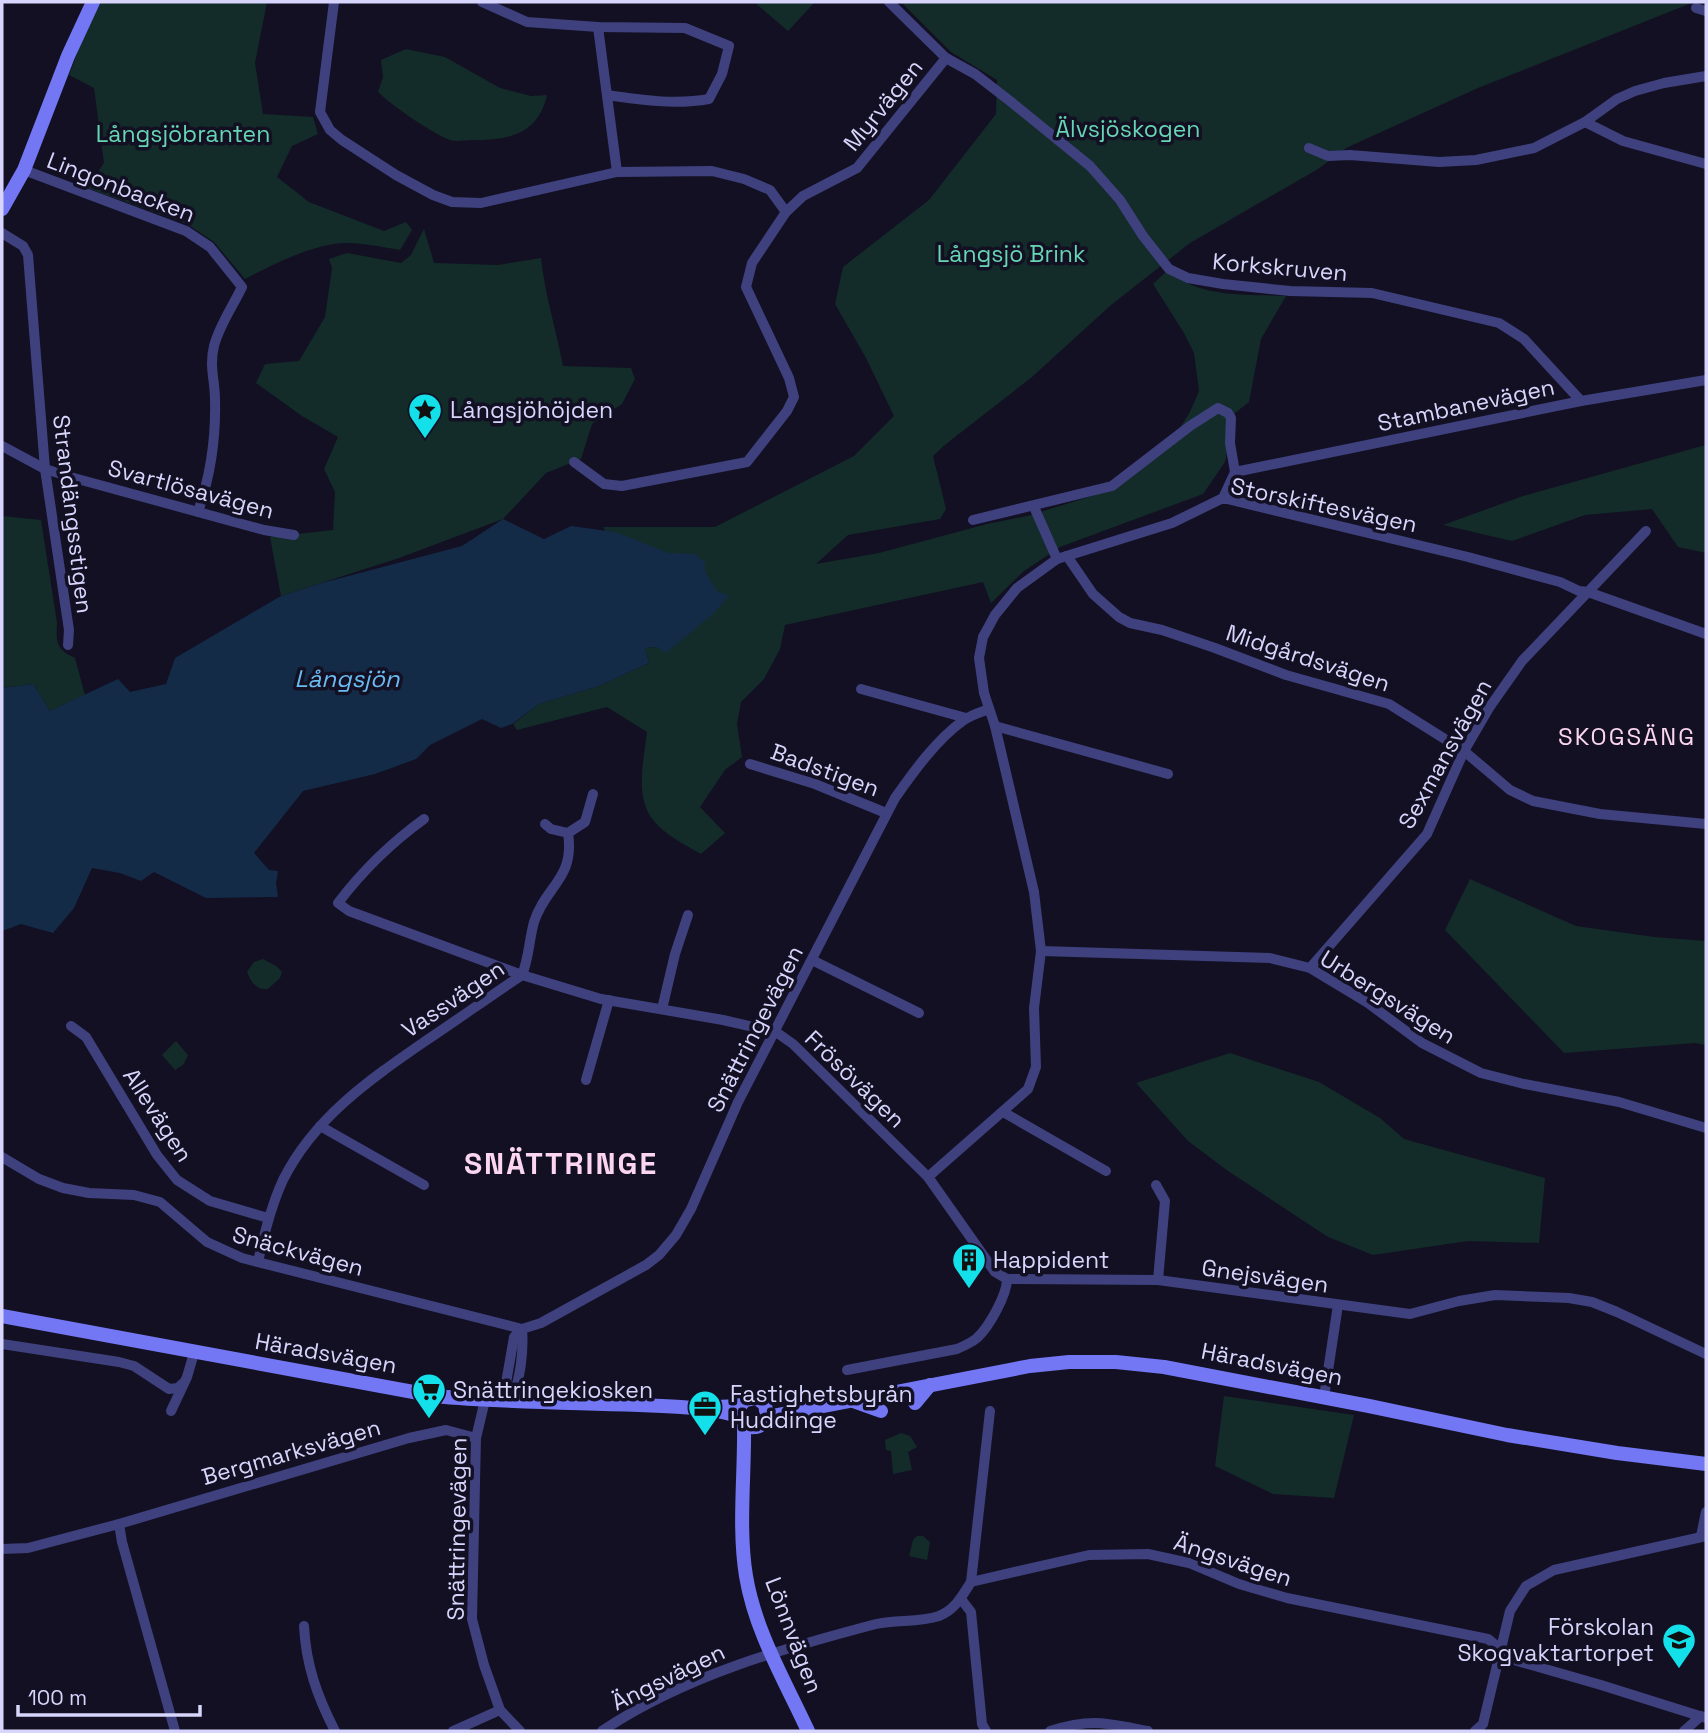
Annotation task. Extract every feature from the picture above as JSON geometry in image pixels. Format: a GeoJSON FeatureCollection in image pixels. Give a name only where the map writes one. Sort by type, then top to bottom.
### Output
{"type":"FeatureCollection","features":[{"type":"Feature","properties":{"kind":"street"},"geometry":{"type":"LineString","coordinates":[[2,209],[24,170],[68,56],[93,2]]}},
{"type":"Feature","properties":{"kind":"street"},"geometry":{"type":"LineString","coordinates":[[334,2],[320,112],[330,130],[397,175],[443,198],[452,202],[481,202],[617,172],[712,171],[744,179],[770,190],[786,212]]}},
{"type":"Feature","properties":{"kind":"street"},"geometry":{"type":"LineString","coordinates":[[482,2],[527,22],[598,27],[685,28],[729,46],[722,74],[709,99],[688,103],[607,95]]}},
{"type":"Feature","properties":{"kind":"street","name":"Myrvägen"},"geometry":{"type":"LineString","coordinates":[[574,461],[604,484],[622,486],[747,462],[787,411],[794,397],[789,378],[747,287],[752,263],[786,212],[803,196],[857,168],[946,58],[889,2]]}},
{"type":"Feature","properties":{"kind":"street"},"geometry":{"type":"LineString","coordinates":[[598,27],[617,172]]}},
{"type":"Feature","properties":{"kind":"street","name":"Korkskruven"},"geometry":{"type":"LineString","coordinates":[[946,58],[975,74],[1090,166],[1120,200],[1143,236],[1170,269],[1188,278],[1223,284],[1290,291],[1372,293],[1499,323],[1524,340],[1581,401]]}},
{"type":"Feature","properties":{"kind":"street"},"geometry":{"type":"LineString","coordinates":[[1309,148],[1328,156],[1350,155],[1439,162],[1476,160],[1534,148],[1585,122],[1617,99],[1635,91],[1706,76]]}},
{"type":"Feature","properties":{"kind":"street"},"geometry":{"type":"LineString","coordinates":[[1585,122],[1623,141],[1706,164]]}},
{"type":"Feature","properties":{"kind":"street","name":"Lingonbacken"},"geometry":{"type":"LineString","coordinates":[[24,170],[186,231],[210,247],[242,287],[215,343],[211,369],[216,399],[211,458],[208,481],[198,512]]}},
{"type":"Feature","properties":{"kind":"street","name":"Strandängsstigen"},"geometry":{"type":"LineString","coordinates":[[2,233],[23,246],[28,256],[45,469],[69,630],[68,645]]}},
{"type":"Feature","properties":{"kind":"street","name":"Stambanevägen"},"geometry":{"type":"LineString","coordinates":[[1235,472],[1581,401],[1706,380]]}},
{"type":"Feature","properties":{"kind":"street"},"geometry":{"type":"LineString","coordinates":[[972,520],[1112,486],[1218,408],[1228,413],[1231,418],[1230,443],[1235,472],[1223,498]]}},
{"type":"Feature","properties":{"kind":"street","name":"Svartlösavägen"},"geometry":{"type":"LineString","coordinates":[[2,446],[45,469],[264,530],[294,535]]}},
{"type":"Feature","properties":{"kind":"street","name":"Storskiftesvägen"},"geometry":{"type":"LineString","coordinates":[[1003,1112],[1028,1089],[1036,1068],[1034,1008],[1041,951],[1026,849],[989,709],[980,669],[979,648],[995,615],[1017,588],[1062,558],[1172,523],[1223,498],[1560,582],[1579,591],[1706,634]]}},
{"type":"Feature","properties":{"kind":"street","name":"Midgårdsvägen"},"geometry":{"type":"LineString","coordinates":[[1034,507],[1062,558],[1093,594],[1110,610],[1130,623],[1162,630],[1286,675],[1374,698],[1422,723],[1464,751],[1510,790],[1533,801],[1600,814],[1706,824]]}},
{"type":"Feature","properties":{"kind":"street","name":"Sexmansvägen"},"geometry":{"type":"LineString","coordinates":[[1310,968],[1427,834],[1464,751],[1495,697],[1522,661],[1646,531]]}},
{"type":"Feature","properties":{"kind":"street"},"geometry":{"type":"LineString","coordinates":[[861,689],[966,718]]}},
{"type":"Feature","properties":{"kind":"street","name":"Snättringevägen"},"geometry":{"type":"LineString","coordinates":[[522,1329],[541,1323],[634,1273],[670,1244],[691,1209],[738,1102],[886,813],[918,767],[966,718],[989,709]]}},
{"type":"Feature","properties":{"kind":"street"},"geometry":{"type":"LineString","coordinates":[[995,726],[1168,774]]}},
{"type":"Feature","properties":{"kind":"street","name":"Badstigen"},"geometry":{"type":"LineString","coordinates":[[750,764],[815,785],[886,813]]}},
{"type":"Feature","properties":{"kind":"street"},"geometry":{"type":"LineString","coordinates":[[545,824],[551,829],[568,834],[585,822],[593,794]]}},
{"type":"Feature","properties":{"kind":"street","name":"Frösövägen"},"geometry":{"type":"LineString","coordinates":[[424,819],[371,864],[338,903],[349,911],[522,975],[609,1000],[776,1032],[793,1044],[928,1177],[995,1272],[1007,1279]]}},
{"type":"Feature","properties":{"kind":"street","name":"Vassvägen"},"geometry":{"type":"LineString","coordinates":[[258,1262],[268,1217],[284,1180],[320,1126],[345,1100],[372,1078],[522,975],[527,963],[534,923],[569,859],[568,834]]}},
{"type":"Feature","properties":{"kind":"street"},"geometry":{"type":"LineString","coordinates":[[662,1009],[675,954],[688,915]]}},
{"type":"Feature","properties":{"kind":"street","name":"Urbergsvägen"},"geometry":{"type":"LineString","coordinates":[[1041,951],[1269,958],[1310,968],[1360,998],[1422,1043],[1481,1073],[1619,1102],[1706,1128]]}},
{"type":"Feature","properties":{"kind":"street"},"geometry":{"type":"LineString","coordinates":[[812,960],[919,1013]]}},
{"type":"Feature","properties":{"kind":"street"},"geometry":{"type":"LineString","coordinates":[[586,1080],[609,1000]]}},
{"type":"Feature","properties":{"kind":"street","name":"Allevägen"},"geometry":{"type":"LineString","coordinates":[[71,1026],[86,1037],[157,1155],[177,1180],[210,1200],[268,1217]]}},
{"type":"Feature","properties":{"kind":"street"},"geometry":{"type":"LineString","coordinates":[[928,1177],[1003,1112],[1106,1171]]}},
{"type":"Feature","properties":{"kind":"street"},"geometry":{"type":"LineString","coordinates":[[320,1126],[424,1185]]}},
{"type":"Feature","properties":{"kind":"street","name":"Snäckvägen"},"geometry":{"type":"LineString","coordinates":[[2,1157],[63,1188],[150,1198],[167,1207],[220,1250],[522,1329]]}},
{"type":"Feature","properties":{"kind":"street"},"geometry":{"type":"LineString","coordinates":[[1156,1185],[1165,1201],[1158,1280]]}},
{"type":"Feature","properties":{"kind":"street"},"geometry":{"type":"LineString","coordinates":[[847,1370],[957,1349],[970,1343],[978,1337],[1002,1300],[1007,1289],[1007,1279]]}},
{"type":"Feature","properties":{"kind":"street","name":"Gnejsvägen"},"geometry":{"type":"LineString","coordinates":[[1007,1279],[1158,1280],[1410,1314],[1495,1295],[1569,1298],[1592,1302],[1617,1312],[1706,1354]]}},
{"type":"Feature","properties":{"kind":"street"},"geometry":{"type":"LineString","coordinates":[[1324,1397],[1338,1305]]}},
{"type":"Feature","properties":{"kind":"street","name":"Häradsvägen"},"geometry":{"type":"LineString","coordinates":[[2,1316],[435,1396],[687,1407],[752,1417],[1030,1366],[1069,1362],[1116,1362],[1164,1367],[1507,1435],[1706,1464]]}},
{"type":"Feature","properties":{"kind":"street"},"geometry":{"type":"LineString","coordinates":[[508,1400],[514,1337],[522,1329]]}},
{"type":"Feature","properties":{"kind":"street"},"geometry":{"type":"LineString","coordinates":[[2,1344],[120,1362],[134,1366],[169,1389],[178,1388],[182,1384]]}},
{"type":"Feature","properties":{"kind":"street"},"geometry":{"type":"LineString","coordinates":[[171,1411],[190,1371],[194,1353]]}},
{"type":"Feature","properties":{"kind":"street"},"geometry":{"type":"LineString","coordinates":[[915,1403],[930,1385]]}},
{"type":"Feature","properties":{"kind":"street","name":"Snättringevägen"},"geometry":{"type":"LineString","coordinates":[[485,1400],[476,1437],[472,1619],[500,1710],[520,1731]]}},
{"type":"Feature","properties":{"kind":"street"},"geometry":{"type":"LineString","coordinates":[[851,1400],[881,1411]]}},
{"type":"Feature","properties":{"kind":"street"},"geometry":{"type":"LineString","coordinates":[[971,1582],[990,1411]]}},
{"type":"Feature","properties":{"kind":"street","name":"Lönnvägen"},"geometry":{"type":"LineString","coordinates":[[752,1417],[745,1470],[743,1520],[746,1574],[756,1614],[771,1653],[808,1731]]}},
{"type":"Feature","properties":{"kind":"street","name":"Bergmarksvägen"},"geometry":{"type":"LineString","coordinates":[[2,1549],[28,1548],[119,1524],[421,1435],[446,1430],[476,1437]]}},
{"type":"Feature","properties":{"kind":"street"},"geometry":{"type":"LineString","coordinates":[[1475,1731],[1483,1724],[1510,1611],[1527,1586],[1554,1570],[1703,1536],[1706,1512]]}},
{"type":"Feature","properties":{"kind":"street"},"geometry":{"type":"LineString","coordinates":[[119,1524],[174,1731]]}},
{"type":"Feature","properties":{"kind":"street","name":"Ängsvägen"},"geometry":{"type":"LineString","coordinates":[[602,1731],[662,1697],[771,1653],[878,1624],[940,1616],[951,1610],[971,1582],[1089,1555],[1147,1554],[1189,1563],[1239,1584],[1299,1601],[1488,1639],[1514,1660],[1704,1717]]}},
{"type":"Feature","properties":{"kind":"street"},"geometry":{"type":"LineString","coordinates":[[961,1599],[971,1612],[982,1724],[986,1731]]}},
{"type":"Feature","properties":{"kind":"street"},"geometry":{"type":"LineString","coordinates":[[304,1626],[305,1653],[324,1710],[335,1731]]}},
{"type":"Feature","properties":{"kind":"street"},"geometry":{"type":"LineString","coordinates":[[453,1731],[500,1710]]}},
{"type":"Feature","properties":{"kind":"street"},"geometry":{"type":"LineString","coordinates":[[1684,1731],[1704,1717]]}},
{"type":"Feature","properties":{"kind":"street"},"geometry":{"type":"LineString","coordinates":[[1050,1731],[1092,1721],[1148,1731]]}},
{"type":"Feature","properties":{"kind":"green space","name":"Långsjöbranten"},"geometry":{"type":"Polygon","coordinates":[[[97,2],[267,2],[255,63],[263,114],[313,117],[318,134],[292,146],[277,177],[309,202],[384,231],[406,222],[412,230],[400,250],[360,244],[334,244],[294,256],[245,279],[214,242],[187,224],[87,188],[104,163],[94,88],[69,75],[97,2]]]}},
{"type":"Feature","properties":{"kind":"green space"},"geometry":{"type":"Polygon","coordinates":[[[754,2],[815,2],[788,31],[754,2]]]}},
{"type":"Feature","properties":{"kind":"green space","name":"Älvsjöskogen"},"geometry":{"type":"Polygon","coordinates":[[[901,2],[1694,2],[1478,88],[1346,148],[1318,169],[1190,243],[1111,305],[1032,377],[946,444],[933,456],[946,509],[940,519],[848,535],[816,564],[879,553],[1027,516],[1115,489],[1173,439],[1199,391],[1194,353],[1153,284],[1169,269],[1193,286],[1208,290],[1286,296],[1261,339],[1249,402],[1235,413],[1225,462],[1203,494],[1060,547],[1024,571],[991,603],[983,582],[785,625],[780,649],[764,679],[741,702],[737,724],[742,757],[725,770],[700,807],[725,833],[701,854],[665,832],[653,820],[645,805],[642,784],[647,732],[607,707],[517,730],[513,724],[539,704],[599,686],[649,663],[645,648],[657,647],[648,596],[603,527],[715,527],[854,456],[894,416],[866,358],[835,304],[843,267],[929,200],[996,114],[997,80],[951,52],[901,2]]]}},
{"type":"Feature","properties":{"kind":"green space"},"geometry":{"type":"Polygon","coordinates":[[[406,49],[445,57],[500,88],[531,96],[547,95],[543,108],[529,127],[510,136],[485,140],[450,140],[412,119],[378,92],[383,77],[381,60],[406,49]]]}},
{"type":"Feature","properties":{"kind":"green space"},"geometry":{"type":"Polygon","coordinates":[[[424,229],[434,263],[498,265],[541,258],[563,366],[631,368],[635,379],[622,404],[592,424],[581,459],[546,473],[503,519],[399,558],[281,596],[270,537],[333,530],[335,492],[324,469],[338,437],[302,416],[256,383],[265,364],[299,361],[325,317],[332,268],[329,259],[347,253],[401,263],[411,255],[424,229]]]}},
{"type":"Feature","properties":{"kind":"green space"},"geometry":{"type":"Polygon","coordinates":[[[1706,446],[1706,553],[1678,547],[1652,509],[1585,515],[1512,541],[1443,525],[1523,496],[1706,446]]]}},
{"type":"Feature","properties":{"kind":"green space"},"geometry":{"type":"Polygon","coordinates":[[[2,516],[41,520],[58,645],[75,658],[85,695],[50,711],[33,684],[2,688],[2,516]]]}},
{"type":"Feature","properties":{"kind":"green space"},"geometry":{"type":"Polygon","coordinates":[[[1470,879],[1576,926],[1706,941],[1706,1045],[1695,1043],[1564,1053],[1445,930],[1470,879]]]}},
{"type":"Feature","properties":{"kind":"green space"},"geometry":{"type":"Polygon","coordinates":[[[263,959],[282,972],[280,978],[268,989],[254,985],[247,972],[254,962],[263,959]]]}},
{"type":"Feature","properties":{"kind":"green space"},"geometry":{"type":"Polygon","coordinates":[[[176,1041],[188,1055],[183,1065],[175,1070],[162,1055],[176,1041]]]}},
{"type":"Feature","properties":{"kind":"green space"},"geometry":{"type":"Polygon","coordinates":[[[1230,1053],[1319,1082],[1380,1118],[1404,1139],[1545,1178],[1539,1243],[1468,1241],[1373,1255],[1328,1237],[1228,1171],[1188,1141],[1136,1083],[1230,1053]]]}},
{"type":"Feature","properties":{"kind":"green space"},"geometry":{"type":"Polygon","coordinates":[[[1224,1396],[1354,1415],[1334,1498],[1273,1494],[1215,1466],[1224,1396]]]}},
{"type":"Feature","properties":{"kind":"green space"},"geometry":{"type":"Polygon","coordinates":[[[901,1433],[910,1436],[917,1447],[908,1452],[912,1470],[893,1474],[891,1451],[886,1450],[885,1440],[901,1433]]]}},
{"type":"Feature","properties":{"kind":"green space"},"geometry":{"type":"Polygon","coordinates":[[[917,1536],[923,1536],[930,1542],[927,1560],[909,1556],[913,1540],[917,1536]]]}},
{"type":"Feature","properties":{"kind":"water","name":"Långsjön"},"geometry":{"type":"Polygon","coordinates":[[[503,519],[544,539],[571,526],[615,532],[669,553],[696,554],[705,563],[705,572],[717,591],[729,596],[713,614],[666,653],[657,647],[645,648],[649,663],[599,686],[539,704],[512,724],[501,728],[482,719],[430,745],[416,759],[375,774],[303,791],[254,853],[269,870],[278,871],[278,897],[206,898],[154,872],[141,881],[120,873],[92,868],[74,908],[53,933],[21,924],[2,931],[2,688],[33,684],[50,711],[118,679],[130,692],[166,684],[175,658],[281,596],[462,546],[503,519]]]}},
{"type":"Feature","properties":{"kind":"place","name":"Långsjöhöjden"},"geometry":{"type":"Point","coordinates":[425,440]}},
{"type":"Feature","properties":{"kind":"place","name":"Happident"},"geometry":{"type":"Point","coordinates":[969,1290]}},
{"type":"Feature","properties":{"kind":"place","name":"Snättringekiosken"},"geometry":{"type":"Point","coordinates":[429,1420]}},
{"type":"Feature","properties":{"kind":"place","name":"Fastighetsbyrån Huddinge"},"geometry":{"type":"Point","coordinates":[705,1437]}},
{"type":"Feature","properties":{"kind":"place","name":"Förskolan Skogvaktartorpet"},"geometry":{"type":"Point","coordinates":[1679,1670]}},
{"type":"Feature","properties":{"kind":"district","name":"SKOGSÄNG"},"geometry":{"type":"Point","coordinates":[1627,737]}},
{"type":"Feature","properties":{"kind":"district","name":"SNÄTTRINGE"},"geometry":{"type":"Point","coordinates":[561,1164]}},
{"type":"Feature","properties":{"kind":"park label","name":"Långsjö Brink"},"geometry":{"type":"Point","coordinates":[1011,254]}}]}
